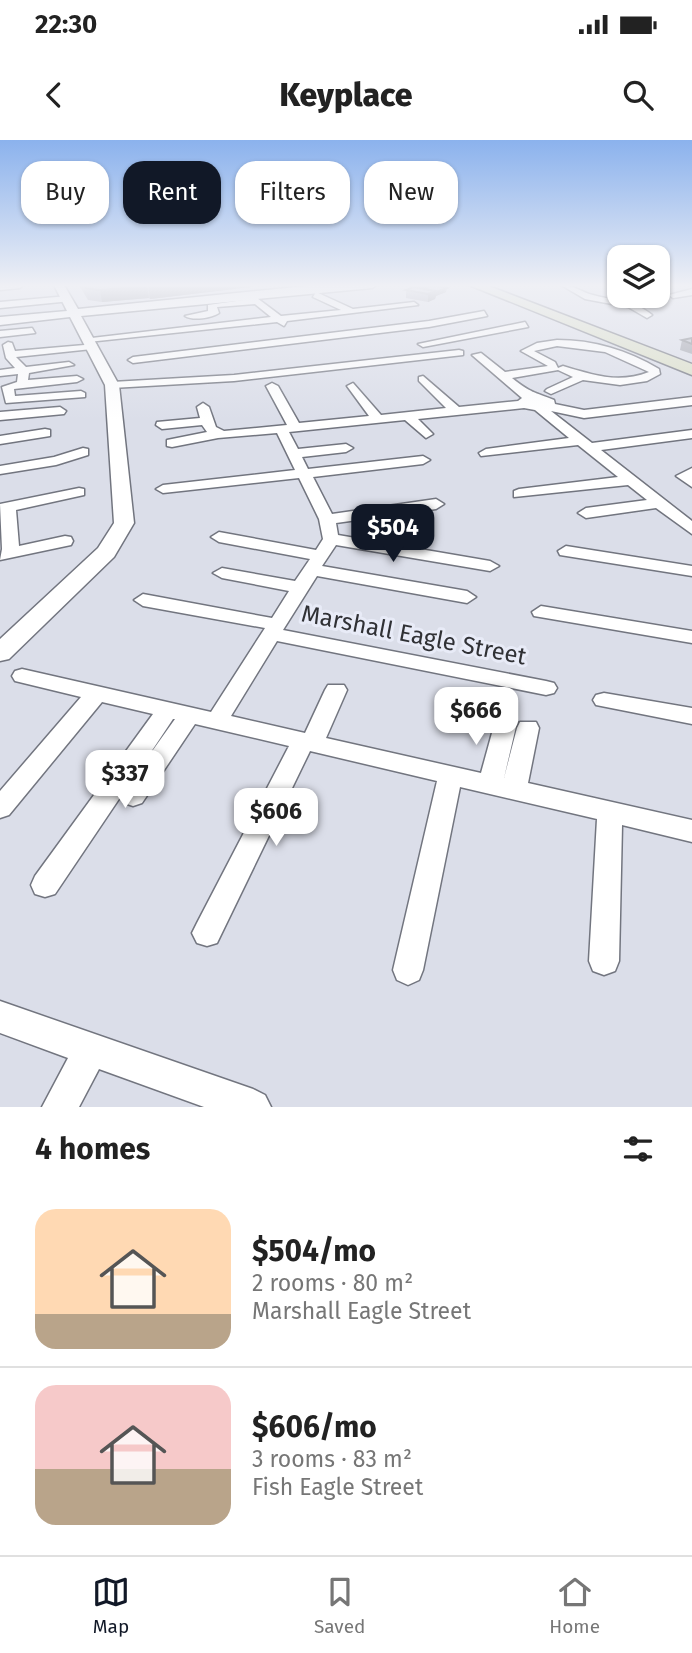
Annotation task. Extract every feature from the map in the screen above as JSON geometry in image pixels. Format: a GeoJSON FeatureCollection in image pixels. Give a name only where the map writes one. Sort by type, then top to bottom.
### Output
{"type":"FeatureCollection","features":[{"type":"Feature","properties":{"kind":"main road"},"geometry":{"type":"LineString","coordinates":[[590,330],[692,370]]}},
{"type":"Feature","properties":{"kind":"main road"},"geometry":{"type":"LineString","coordinates":[[608,330],[692,362]]}},
{"type":"Feature","properties":{"kind":"street"},"geometry":{"type":"LineString","coordinates":[[0,653],[106,552],[124,523],[112,385],[83,330]]}},
{"type":"Feature","properties":{"kind":"street"},"geometry":{"type":"LineString","coordinates":[[6,352],[90,343],[112,337],[168,330]]}},
{"type":"Feature","properties":{"kind":"street"},"geometry":{"type":"LineString","coordinates":[[202,330],[209,339]]}},
{"type":"Feature","properties":{"kind":"street"},"geometry":{"type":"LineString","coordinates":[[288,330],[307,356],[366,351]]}},
{"type":"Feature","properties":{"kind":"street"},"geometry":{"type":"LineString","coordinates":[[133,360],[164,356],[204,356],[322,330]]}},
{"type":"Feature","properties":{"kind":"street"},"geometry":{"type":"LineString","coordinates":[[132,348],[209,339],[337,330]]}},
{"type":"Feature","properties":{"kind":"street"},"geometry":{"type":"LineString","coordinates":[[415,357],[409,346],[497,330]]}},
{"type":"Feature","properties":{"kind":"street"},"geometry":{"type":"LineString","coordinates":[[0,334],[32,331]]}},
{"type":"Feature","properties":{"kind":"street"},"geometry":{"type":"LineString","coordinates":[[6,352],[57,340]]}},
{"type":"Feature","properties":{"kind":"street"},"geometry":{"type":"LineString","coordinates":[[568,341],[584,342],[655,371],[641,379],[593,386],[580,377],[554,367],[526,351],[568,341]]}},
{"type":"Feature","properties":{"kind":"street"},"geometry":{"type":"LineString","coordinates":[[231,348],[237,355],[245,357]]}},
{"type":"Feature","properties":{"kind":"street"},"geometry":{"type":"LineString","coordinates":[[6,352],[24,371]]}},
{"type":"Feature","properties":{"kind":"street"},"geometry":{"type":"LineString","coordinates":[[112,385],[459,353],[477,355],[660,503],[688,522]]}},
{"type":"Feature","properties":{"kind":"street"},"geometry":{"type":"LineString","coordinates":[[164,356],[172,366]]}},
{"type":"Feature","properties":{"kind":"street"},"geometry":{"type":"LineString","coordinates":[[0,373],[69,365]]}},
{"type":"Feature","properties":{"kind":"street"},"geometry":{"type":"LineString","coordinates":[[501,374],[554,367]]}},
{"type":"Feature","properties":{"kind":"street"},"geometry":{"type":"LineString","coordinates":[[22,384],[24,371]]}},
{"type":"Feature","properties":{"kind":"street"},"geometry":{"type":"LineString","coordinates":[[551,391],[580,377]]}},
{"type":"Feature","properties":{"kind":"street"},"geometry":{"type":"LineString","coordinates":[[77,379],[4,388],[12,400],[81,395]]}},
{"type":"Feature","properties":{"kind":"street"},"geometry":{"type":"LineString","coordinates":[[423,379],[456,411]]}},
{"type":"Feature","properties":{"kind":"street"},"geometry":{"type":"LineString","coordinates":[[271,386],[294,428]]}},
{"type":"Feature","properties":{"kind":"street"},"geometry":{"type":"LineString","coordinates":[[353,386],[378,419]]}},
{"type":"Feature","properties":{"kind":"street"},"geometry":{"type":"LineString","coordinates":[[284,394],[294,428],[300,465],[327,519],[331,540],[490,566]]}},
{"type":"Feature","properties":{"kind":"street"},"geometry":{"type":"LineString","coordinates":[[172,443],[225,434],[535,404],[584,414],[692,401]]}},
{"type":"Feature","properties":{"kind":"street"},"geometry":{"type":"LineString","coordinates":[[203,407],[212,431],[225,434]]}},
{"type":"Feature","properties":{"kind":"street"},"geometry":{"type":"LineString","coordinates":[[0,416],[60,411]]}},
{"type":"Feature","properties":{"kind":"street"},"geometry":{"type":"LineString","coordinates":[[408,416],[426,434]]}},
{"type":"Feature","properties":{"kind":"street"},"geometry":{"type":"LineString","coordinates":[[162,425],[208,421]]}},
{"type":"Feature","properties":{"kind":"street"},"geometry":{"type":"LineString","coordinates":[[0,440],[45,433]]}},
{"type":"Feature","properties":{"kind":"street"},"geometry":{"type":"LineString","coordinates":[[225,434],[220,443],[236,449]]}},
{"type":"Feature","properties":{"kind":"street"},"geometry":{"type":"LineString","coordinates":[[486,453],[692,435]]}},
{"type":"Feature","properties":{"kind":"street"},"geometry":{"type":"LineString","coordinates":[[163,489],[300,465],[346,448]]}},
{"type":"Feature","properties":{"kind":"street"},"geometry":{"type":"LineString","coordinates":[[0,470],[47,463],[83,452]]}},
{"type":"Feature","properties":{"kind":"street"},"geometry":{"type":"LineString","coordinates":[[232,474],[300,465],[423,460]]}},
{"type":"Feature","properties":{"kind":"street"},"geometry":{"type":"LineString","coordinates":[[194,482],[300,465]]}},
{"type":"Feature","properties":{"kind":"street"},"geometry":{"type":"LineString","coordinates":[[692,472],[683,475],[692,483]]}},
{"type":"Feature","properties":{"kind":"street"},"geometry":{"type":"LineString","coordinates":[[519,494],[631,480]]}},
{"type":"Feature","properties":{"kind":"street"},"geometry":{"type":"LineString","coordinates":[[65,541],[6,554],[4,508],[79,492]]}},
{"type":"Feature","properties":{"kind":"street"},"geometry":{"type":"LineString","coordinates":[[586,513],[660,503]]}},
{"type":"Feature","properties":{"kind":"street"},"geometry":{"type":"LineString","coordinates":[[327,519],[436,504]]}},
{"type":"Feature","properties":{"kind":"street","name":"Marshall Eagle Street"},"geometry":{"type":"LineString","coordinates":[[219,537],[317,563],[467,597]]}},
{"type":"Feature","properties":{"kind":"street","name":"Marshall Eagle Street"},"geometry":{"type":"LineString","coordinates":[[216,720],[331,540]]}},
{"type":"Feature","properties":{"kind":"street"},"geometry":{"type":"LineString","coordinates":[[566,551],[692,571]]}},
{"type":"Feature","properties":{"kind":"street","name":"Marshall Eagle Street"},"geometry":{"type":"LineString","coordinates":[[222,573],[301,588]]}},
{"type":"Feature","properties":{"kind":"street","name":"Marshall Eagle Street"},"geometry":{"type":"LineString","coordinates":[[142,600],[546,688]]}},
{"type":"Feature","properties":{"kind":"street"},"geometry":{"type":"LineString","coordinates":[[541,612],[692,637]]}},
{"type":"Feature","properties":{"kind":"street"},"geometry":{"type":"LineString","coordinates":[[22,676],[692,831]]}},
{"type":"Feature","properties":{"kind":"street"},"geometry":{"type":"LineString","coordinates":[[207,933],[336,690]]}},
{"type":"Feature","properties":{"kind":"street"},"geometry":{"type":"LineString","coordinates":[[0,808],[97,694]]}},
{"type":"Feature","properties":{"kind":"street"},"geometry":{"type":"LineString","coordinates":[[604,700],[692,716]]}},
{"type":"Feature","properties":{"kind":"street"},"geometry":{"type":"LineString","coordinates":[[133,796],[179,712]]}},
{"type":"Feature","properties":{"kind":"street"},"geometry":{"type":"LineString","coordinates":[[45,885],[179,712]]}},
{"type":"Feature","properties":{"kind":"street"},"geometry":{"type":"LineString","coordinates":[[490,783],[517,725],[514,789]]}},
{"type":"Feature","properties":{"kind":"street"},"geometry":{"type":"LineString","coordinates":[[408,970],[451,774]]}},
{"type":"Feature","properties":{"kind":"street"},"geometry":{"type":"LineString","coordinates":[[604,961],[610,811]]}},
{"type":"Feature","properties":{"kind":"street"},"geometry":{"type":"LineString","coordinates":[[0,1017],[253,1107]]}},
{"type":"Feature","properties":{"kind":"street"},"geometry":{"type":"LineString","coordinates":[[60,1107],[91,1049]]}}]}
